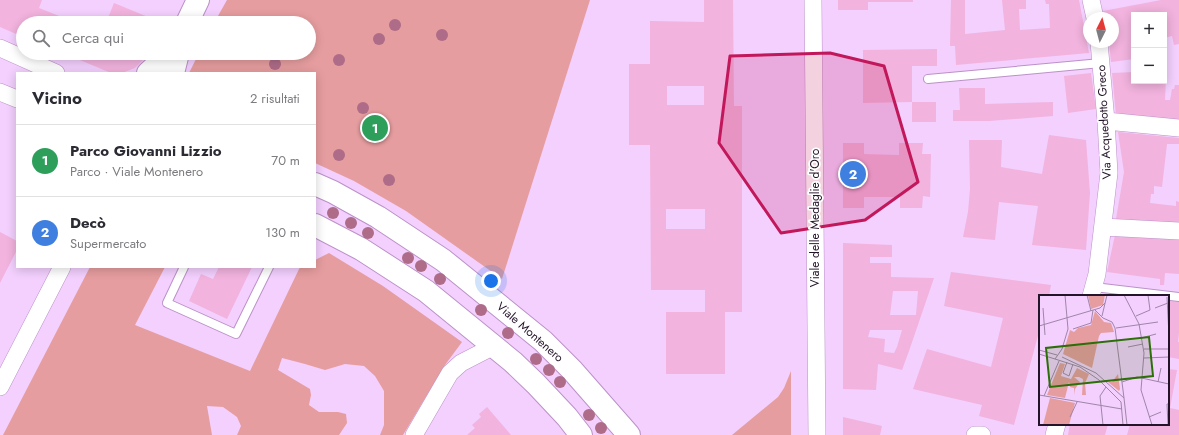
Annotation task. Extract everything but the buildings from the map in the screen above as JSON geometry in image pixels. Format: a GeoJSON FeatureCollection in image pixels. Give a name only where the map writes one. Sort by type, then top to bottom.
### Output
{"type":"FeatureCollection","features":[{"type":"Feature","properties":{"kind":"main road"},"geometry":{"type":"LineString","coordinates":[[190,16],[198,0]]}},
{"type":"Feature","properties":{"kind":"main road"},"geometry":{"type":"LineString","coordinates":[[149,72],[161,60]]}},
{"type":"Feature","properties":{"kind":"main road"},"geometry":{"type":"LineString","coordinates":[[173,72],[176,60]]}},
{"type":"Feature","properties":{"kind":"main road","name":"Viale Montenero"},"geometry":{"type":"LineString","coordinates":[[316,184],[333,192],[378,217],[449,264],[543,341],[572,370],[629,435]]}},
{"type":"Feature","properties":{"kind":"main road"},"geometry":{"type":"LineString","coordinates":[[316,226],[361,249],[426,291],[513,362],[567,417],[581,435]]}},
{"type":"Feature","properties":{"kind":"street","name":"Viale delle Medaglie d'Oro"},"geometry":{"type":"LineString","coordinates":[[814,0],[817,435]]}},
{"type":"Feature","properties":{"kind":"street"},"geometry":{"type":"LineString","coordinates":[[1093,0],[1094,12]]}},
{"type":"Feature","properties":{"kind":"street"},"geometry":{"type":"LineString","coordinates":[[0,48],[16,55]]}},
{"type":"Feature","properties":{"kind":"street","name":"Via Acquedotto Greco"},"geometry":{"type":"LineString","coordinates":[[1093,291],[1097,274],[1109,173],[1100,48]]}},
{"type":"Feature","properties":{"kind":"street"},"geometry":{"type":"LineString","coordinates":[[27,60],[54,72]]}},
{"type":"Feature","properties":{"kind":"street"},"geometry":{"type":"LineString","coordinates":[[0,92],[16,99]]}},
{"type":"Feature","properties":{"kind":"street"},"geometry":{"type":"LineString","coordinates":[[1106,121],[1179,128]]}},
{"type":"Feature","properties":{"kind":"street"},"geometry":{"type":"LineString","coordinates":[[1103,227],[1179,231]]}},
{"type":"Feature","properties":{"kind":"street"},"geometry":{"type":"LineString","coordinates":[[0,387],[61,268]]}},
{"type":"Feature","properties":{"kind":"street"},"geometry":{"type":"LineString","coordinates":[[414,435],[450,373],[461,363],[494,346]]}},
{"type":"Feature","properties":{"kind":"street"},"geometry":{"type":"LineString","coordinates":[[1054,435],[1057,425]]}},
{"type":"Feature","properties":{"kind":"street"},"geometry":{"type":"LineString","coordinates":[[975,435],[982,435]]}},
{"type":"Feature","properties":{"kind":"lane"},"geometry":{"type":"LineString","coordinates":[[928,79],[1101,63]]}},
{"type":"Feature","properties":{"kind":"lane"},"geometry":{"type":"LineString","coordinates":[[184,268],[167,303],[236,334],[269,268]]}},
{"type":"Feature","properties":{"kind":"lane"},"geometry":{"type":"LineString","coordinates":[[1093,291],[1150,295]]}},
{"type":"Feature","properties":{"kind":"lane"},"geometry":{"type":"LineString","coordinates":[[1169,296],[1179,297]]}},
{"type":"Feature","properties":{"kind":"highlighted area"},"geometry":{"type":"Polygon","coordinates":[[[830,53],[884,66],[918,182],[865,220],[781,233],[719,143],[730,56],[830,53]]]}},
{"type":"Feature","properties":{"kind":"shaded area"},"geometry":{"type":"Polygon","coordinates":[[[227,0],[590,0],[502,279],[406,211],[354,181],[316,163],[316,72],[190,72],[196,60],[316,60],[316,16],[218,16],[227,0]]]}},
{"type":"Feature","properties":{"kind":"shaded area"},"geometry":{"type":"Polygon","coordinates":[[[329,253],[383,286],[462,342],[445,365],[403,435],[380,435],[384,425],[384,391],[375,376],[364,366],[345,364],[325,370],[282,358],[278,370],[310,389],[311,395],[309,405],[319,412],[338,412],[346,414],[347,423],[339,435],[237,435],[241,426],[237,417],[223,407],[207,406],[212,435],[3,435],[89,268],[164,268],[135,325],[250,371],[300,268],[316,268],[316,260],[329,253]]]}},
{"type":"Feature","properties":{"kind":"shaded area"},"geometry":{"type":"Polygon","coordinates":[[[791,371],[791,435],[732,435],[778,397],[784,388],[791,371]]]}},
{"type":"Feature","properties":{"kind":"place","name":"Parco Giovanni Lizzio"},"geometry":{"type":"Point","coordinates":[375,128]}},
{"type":"Feature","properties":{"kind":"place","name":"Decò"},"geometry":{"type":"Point","coordinates":[853,174]}}]}
